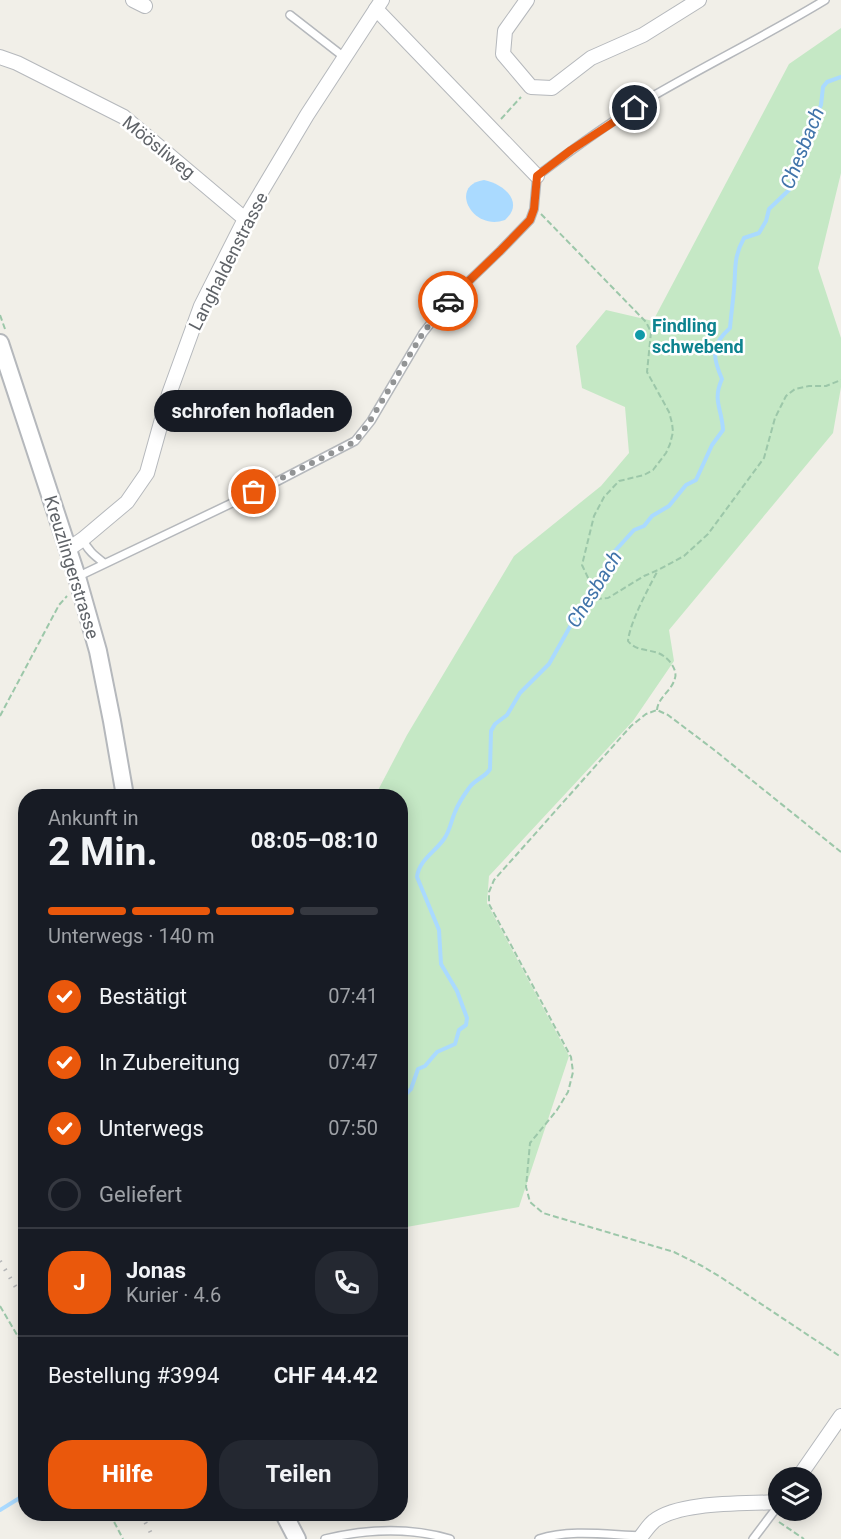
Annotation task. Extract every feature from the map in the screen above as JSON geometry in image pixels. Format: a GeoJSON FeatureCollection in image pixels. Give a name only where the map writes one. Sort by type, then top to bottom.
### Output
{"type":"FeatureCollection","features":[{"type":"Feature","properties":{"kind":"street"},"geometry":{"type":"LineString","coordinates":[[527,0],[505,32],[503,54],[531,87],[552,88],[591,58],[643,35],[699,0]]}},
{"type":"Feature","properties":{"kind":"street"},"geometry":{"type":"LineString","coordinates":[[379,5],[537,176]]}},
{"type":"Feature","properties":{"kind":"street","name":"Langhaldenstrasse"},"geometry":{"type":"LineString","coordinates":[[67,548],[83,539],[127,502],[147,473],[169,394],[201,306],[245,219],[344,57],[379,5]]}},
{"type":"Feature","properties":{"kind":"street","name":"Möösliweg"},"geometry":{"type":"LineString","coordinates":[[0,57],[57,82],[124,117],[245,219]]}},
{"type":"Feature","properties":{"kind":"street","name":"Kreuzlingerstrasse"},"geometry":{"type":"LineString","coordinates":[[0,343],[79,584],[98,651],[123,789]]}},
{"type":"Feature","properties":{"kind":"street"},"geometry":{"type":"LineString","coordinates":[[806,1467],[841,1416]]}},
{"type":"Feature","properties":{"kind":"street"},"geometry":{"type":"LineString","coordinates":[[640,1537],[653,1522],[669,1512],[696,1507],[768,1504]]}},
{"type":"Feature","properties":{"kind":"street"},"geometry":{"type":"LineString","coordinates":[[288,1521],[297,1539]]}},
{"type":"Feature","properties":{"kind":"lane"},"geometry":{"type":"LineString","coordinates":[[79,584],[105,563],[276,482],[356,441],[423,333],[449,300],[530,220],[534,209],[537,176],[598,131],[653,96],[825,0]]}},
{"type":"Feature","properties":{"kind":"lane"},"geometry":{"type":"LineString","coordinates":[[290,15],[344,57]]}},
{"type":"Feature","properties":{"kind":"lane"},"geometry":{"type":"LineString","coordinates":[[83,539],[86,547],[105,563]]}},
{"type":"Feature","properties":{"kind":"lane"},"geometry":{"type":"LineString","coordinates":[[753,1539],[768,1520]]}},
{"type":"Feature","properties":{"kind":"lane"},"geometry":{"type":"LineString","coordinates":[[325,1539],[349,1533],[404,1530],[450,1539]]}},
{"type":"Feature","properties":{"kind":"lane"},"geometry":{"type":"LineString","coordinates":[[538,1539],[553,1535],[577,1534],[640,1537]]}},
{"type":"Feature","properties":{"kind":"path"},"geometry":{"type":"LineString","coordinates":[[492,129],[531,87]]}},
{"type":"Feature","properties":{"kind":"path"},"geometry":{"type":"LineString","coordinates":[[534,209],[646,322],[651,332],[647,372],[669,412],[672,423],[673,432],[670,444],[660,462],[644,475],[619,481],[604,497],[594,516],[582,565],[598,599],[608,598],[644,576],[684,556],[708,534],[764,458],[775,417],[786,396],[795,388],[826,386],[841,380]]}},
{"type":"Feature","properties":{"kind":"path"},"geometry":{"type":"LineString","coordinates":[[657,710],[658,703],[675,680],[676,673],[661,653],[633,647],[628,641],[629,633],[648,588],[658,570]]}},
{"type":"Feature","properties":{"kind":"path"},"geometry":{"type":"LineString","coordinates":[[0,716],[58,605],[79,584]]}},
{"type":"Feature","properties":{"kind":"path"},"geometry":{"type":"LineString","coordinates":[[841,852],[713,748],[669,715],[657,710],[646,714],[631,726],[516,854],[494,880],[489,892],[489,904],[493,914],[571,1057],[573,1072],[568,1092],[557,1110],[530,1143],[526,1187],[530,1202],[543,1213],[674,1252],[722,1278],[841,1357]]}},
{"type":"Feature","properties":{"kind":"path"},"geometry":{"type":"LineString","coordinates":[[0,1306],[18,1336]]}},
{"type":"Feature","properties":{"kind":"path"},"geometry":{"type":"LineString","coordinates":[[114,1521],[123,1539]]}},
{"type":"Feature","properties":{"kind":"path"},"geometry":{"type":"LineString","coordinates":[[778,1521],[804,1539]]}},
{"type":"Feature","properties":{"kind":"green space"},"geometry":{"type":"Polygon","coordinates":[[[841,28],[841,173],[818,268],[841,338],[841,387],[833,433],[669,630],[674,661],[633,721],[489,876],[487,903],[569,1056],[519,1207],[408,1227],[408,789],[379,789],[407,735],[514,556],[601,486],[629,453],[625,407],[582,388],[576,346],[606,310],[653,321],[789,64],[841,28]]]}},
{"type":"Feature","properties":{"kind":"water"},"geometry":{"type":"Polygon","coordinates":[[[484,180],[499,185],[510,195],[513,207],[505,220],[493,222],[483,220],[474,214],[469,206],[466,198],[467,190],[473,184],[484,180]]]}},
{"type":"Feature","properties":{"kind":"waterway","name":"Chesbach"},"geometry":{"type":"LineString","coordinates":[[408,1092],[418,1069],[425,1066],[437,1052],[455,1044],[459,1030],[466,1025],[467,1018],[457,991],[441,964],[439,930],[417,877],[418,871],[446,836],[456,809],[471,785],[490,769],[491,731],[495,724],[507,715],[520,693],[549,664],[585,600],[599,588],[608,575],[614,552],[634,530],[644,526],[652,516],[669,506],[686,485],[696,480],[712,445],[723,430],[718,399],[722,379],[716,364],[715,351],[719,340],[730,328],[738,252],[744,238],[759,233],[766,221],[769,209],[789,190],[794,165],[821,105],[823,87],[827,82],[841,77]]}},
{"type":"Feature","properties":{"kind":"waterway","name":"Chesbach"},"geometry":{"type":"LineString","coordinates":[[0,1510],[18,1499]]}},
{"type":"Feature","properties":{"kind":"railway"},"geometry":{"type":"LineString","coordinates":[[0,1261],[18,1291]]}},
{"type":"Feature","properties":{"kind":"railway"},"geometry":{"type":"LineString","coordinates":[[145,1521],[154,1539]]}},
{"type":"Feature","properties":{"kind":"way so far"},"geometry":{"type":"LineString","coordinates":[[254,492],[356,441],[423,333],[448,301]]}},
{"type":"Feature","properties":{"kind":"place","name":"Findling schwebend"},"geometry":{"type":"Point","coordinates":[640,335]}},
{"type":"Feature","properties":{"kind":"place","name":"schrofen hofladen"},"geometry":{"type":"Point","coordinates":[254,492]}},
{"type":"Feature","properties":{"kind":"route"},"geometry":{"type":"LineString","coordinates":[[448,301],[530,220],[534,209],[537,176],[598,131],[635,108]]}}]}
